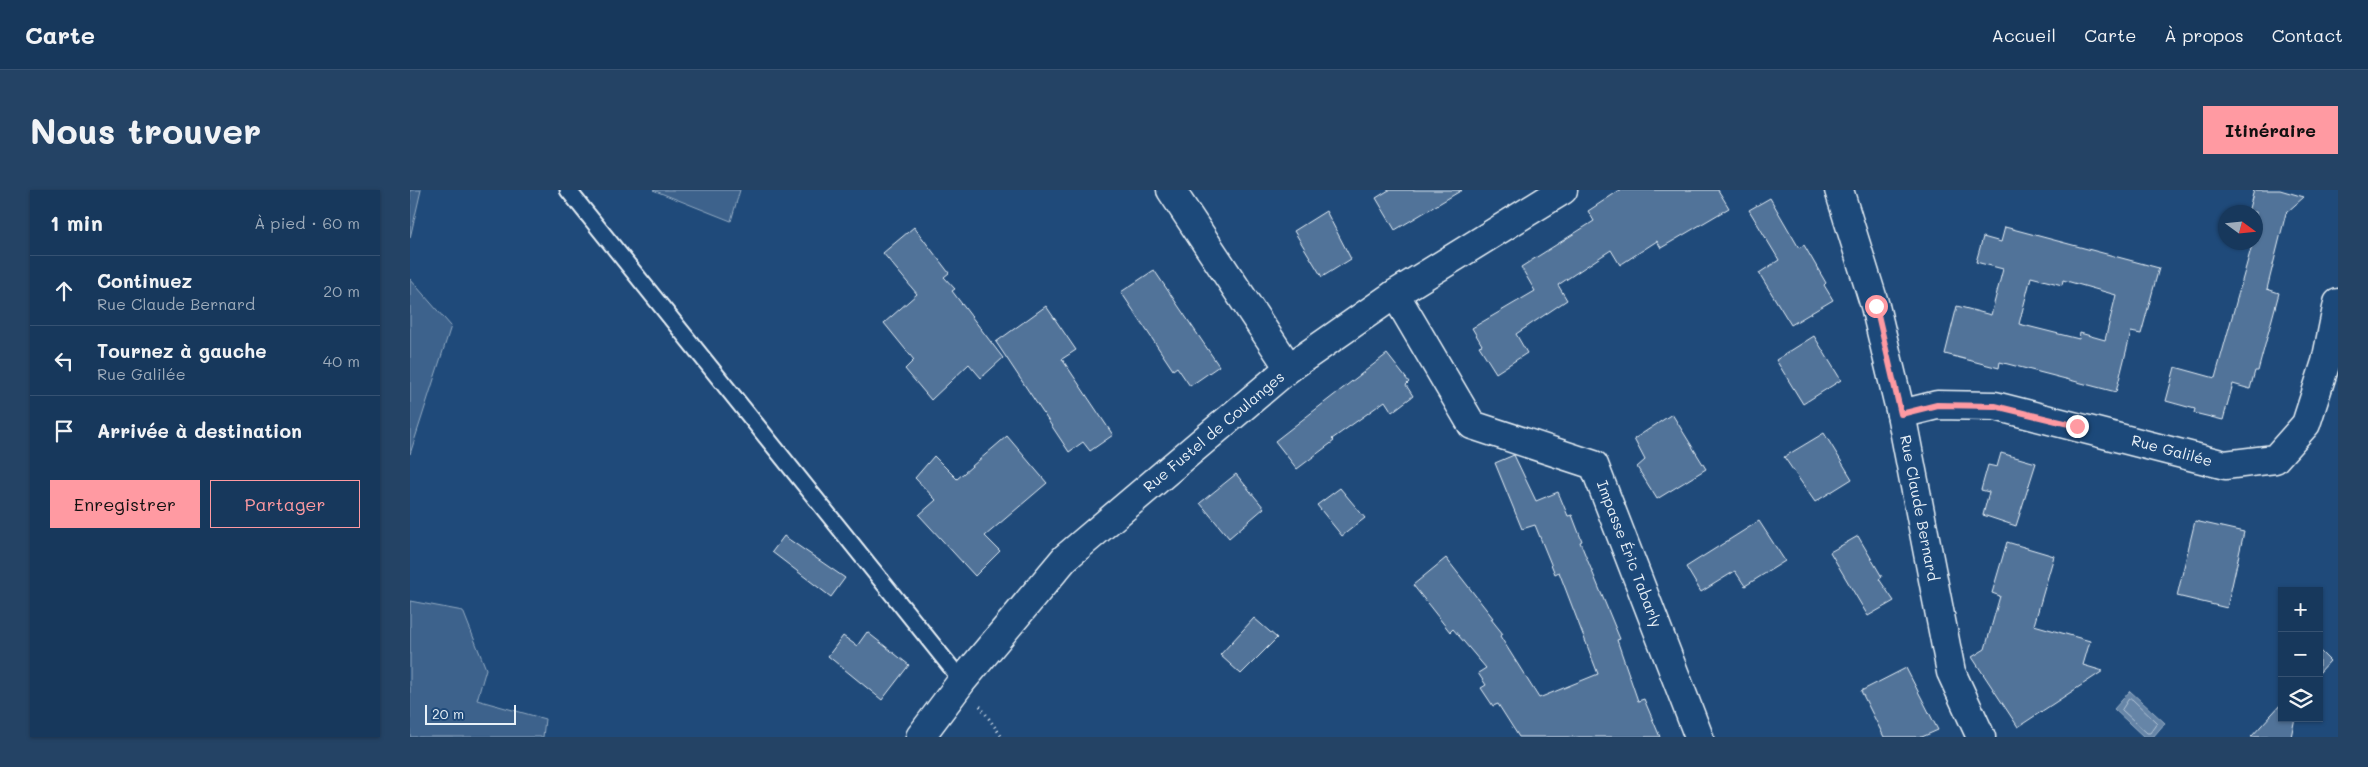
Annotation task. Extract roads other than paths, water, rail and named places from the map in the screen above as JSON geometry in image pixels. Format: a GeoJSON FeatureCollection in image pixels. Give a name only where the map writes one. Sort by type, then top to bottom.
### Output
{"type":"FeatureCollection","features":[{"type":"Feature","properties":{"kind":"street"},"geometry":{"type":"LineString","coordinates":[[1171,190],[1289,368]]}},
{"type":"Feature","properties":{"kind":"street","name":"Rue Fustel de Coulanges"},"geometry":{"type":"LineString","coordinates":[[920,737],[962,681],[1066,558],[1289,368],[1394,294],[1563,190]]}},
{"type":"Feature","properties":{"kind":"street","name":"Rue Claude Bernard"},"geometry":{"type":"LineString","coordinates":[[1839,190],[1876,306],[1901,414],[1950,672],[1981,737]]}},
{"type":"Feature","properties":{"kind":"street","name":"Impasse Éric Tabarly"},"geometry":{"type":"LineString","coordinates":[[1394,294],[1472,424],[1594,465],[1699,737]]}},
{"type":"Feature","properties":{"kind":"street","name":"Rue Galilée"},"geometry":{"type":"LineString","coordinates":[[1901,414],[1937,405],[1995,406],[2225,465],[2275,459],[2306,424],[2326,362],[2338,303]]}},
{"type":"Feature","properties":{"kind":"lane"},"geometry":{"type":"LineString","coordinates":[[568,190],[962,681]]}},
{"type":"Feature","properties":{"kind":"water"},"geometry":{"type":"Polygon","coordinates":[[[2130,691],[2165,723],[2153,737],[2144,737],[2114,709],[2130,691]]]}}]}
